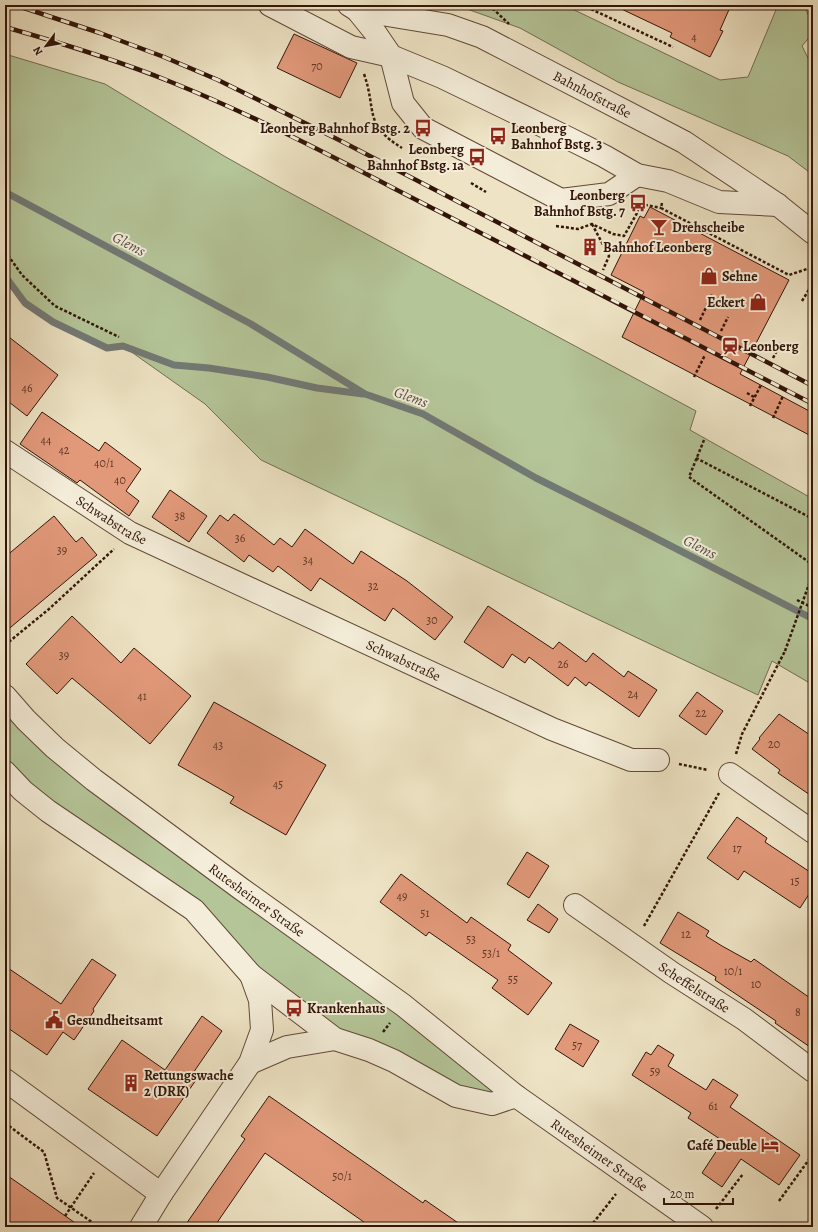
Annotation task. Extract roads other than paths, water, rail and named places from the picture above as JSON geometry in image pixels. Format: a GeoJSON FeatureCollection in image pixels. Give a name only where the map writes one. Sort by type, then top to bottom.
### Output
{"type":"FeatureCollection","features":[{"type":"Feature","properties":{"kind":"street"},"geometry":{"type":"LineString","coordinates":[[270,5],[351,47],[391,56],[442,77],[604,156],[637,175],[668,181],[719,202],[778,205]]}},
{"type":"Feature","properties":{"kind":"street"},"geometry":{"type":"LineString","coordinates":[[353,7],[374,31],[391,56],[403,103],[423,128],[561,200],[609,194],[637,175]]}},
{"type":"Feature","properties":{"kind":"street","name":"Bahnhofstraße"},"geometry":{"type":"LineString","coordinates":[[353,7],[448,25],[482,37],[684,142],[778,205],[813,233]]}},
{"type":"Feature","properties":{"kind":"street","name":"Schwabstraße"},"geometry":{"type":"LineString","coordinates":[[5,451],[130,533],[552,729],[631,760],[658,760]]}},
{"type":"Feature","properties":{"kind":"street","name":"Rutesheimer Straße"},"geometry":{"type":"LineString","coordinates":[[5,696],[26,720],[55,748],[94,780],[240,888],[403,1005],[516,1096],[702,1227]]}},
{"type":"Feature","properties":{"kind":"street"},"geometry":{"type":"LineString","coordinates":[[5,772],[23,791],[48,811],[194,910],[252,974],[336,1039],[370,1050],[394,1061],[456,1096],[492,1104],[516,1096]]}},
{"type":"Feature","properties":{"kind":"street"},"geometry":{"type":"LineString","coordinates":[[730,774],[813,832]]}},
{"type":"Feature","properties":{"kind":"street","name":"Scheffelstraße"},"geometry":{"type":"LineString","coordinates":[[575,905],[672,973],[744,1019],[813,1071]]}},
{"type":"Feature","properties":{"kind":"street"},"geometry":{"type":"LineString","coordinates":[[141,1227],[161,1194],[250,1063],[262,1030],[260,1000],[252,974]]}},
{"type":"Feature","properties":{"kind":"street"},"geometry":{"type":"LineString","coordinates":[[250,1063],[287,1047],[336,1039]]}},
{"type":"Feature","properties":{"kind":"street"},"geometry":{"type":"LineString","coordinates":[[5,1080],[161,1194]]}},
{"type":"Feature","properties":{"kind":"waterway","name":"Glems"},"geometry":{"type":"LineString","coordinates":[[5,192],[251,324],[365,394],[423,414],[536,478],[813,619]]}},
{"type":"Feature","properties":{"kind":"waterway"},"geometry":{"type":"LineString","coordinates":[[5,276],[25,303],[53,322],[107,348],[123,346],[174,365],[209,368],[267,377],[317,388],[363,394]]}},
{"type":"Feature","properties":{"kind":"railway"},"geometry":{"type":"LineString","coordinates":[[9,5],[24,8],[100,33],[164,57],[218,80],[339,140],[813,386]]}},
{"type":"Feature","properties":{"kind":"railway"},"geometry":{"type":"LineString","coordinates":[[5,27],[130,66],[239,111],[339,160],[813,404]]}},
{"type":"Feature","properties":{"kind":"place","name":"Leonberg Bahnhof Bstg. 2"},"geometry":{"type":"Point","coordinates":[423,128]}},
{"type":"Feature","properties":{"kind":"place","name":"Leonberg Bahnhof Bstg. 3"},"geometry":{"type":"Point","coordinates":[498,136]}},
{"type":"Feature","properties":{"kind":"place","name":"Leonberg Bahnhof Bstg. 1a"},"geometry":{"type":"Point","coordinates":[477,157]}},
{"type":"Feature","properties":{"kind":"place","name":"Leonberg Bahnhof Bstg. 7"},"geometry":{"type":"Point","coordinates":[638,203]}},
{"type":"Feature","properties":{"kind":"place","name":"Drehscheibe"},"geometry":{"type":"Point","coordinates":[659,227]}},
{"type":"Feature","properties":{"kind":"place","name":"Bahnhof Leonberg"},"geometry":{"type":"Point","coordinates":[590,247]}},
{"type":"Feature","properties":{"kind":"place","name":"Sehne"},"geometry":{"type":"Point","coordinates":[709,276]}},
{"type":"Feature","properties":{"kind":"place","name":"Eckert"},"geometry":{"type":"Point","coordinates":[758,302]}},
{"type":"Feature","properties":{"kind":"place","name":"Leonberg"},"geometry":{"type":"Point","coordinates":[730,346]}},
{"type":"Feature","properties":{"kind":"place","name":"Krankenhaus"},"geometry":{"type":"Point","coordinates":[294,1008]}},
{"type":"Feature","properties":{"kind":"place","name":"Gesundheitsamt"},"geometry":{"type":"Point","coordinates":[54,1020]}},
{"type":"Feature","properties":{"kind":"place","name":"Rettungswache 2 (DRK)"},"geometry":{"type":"Point","coordinates":[131,1083]}},
{"type":"Feature","properties":{"kind":"place","name":"Café Deuble"},"geometry":{"type":"Point","coordinates":[770,1145]}}]}
